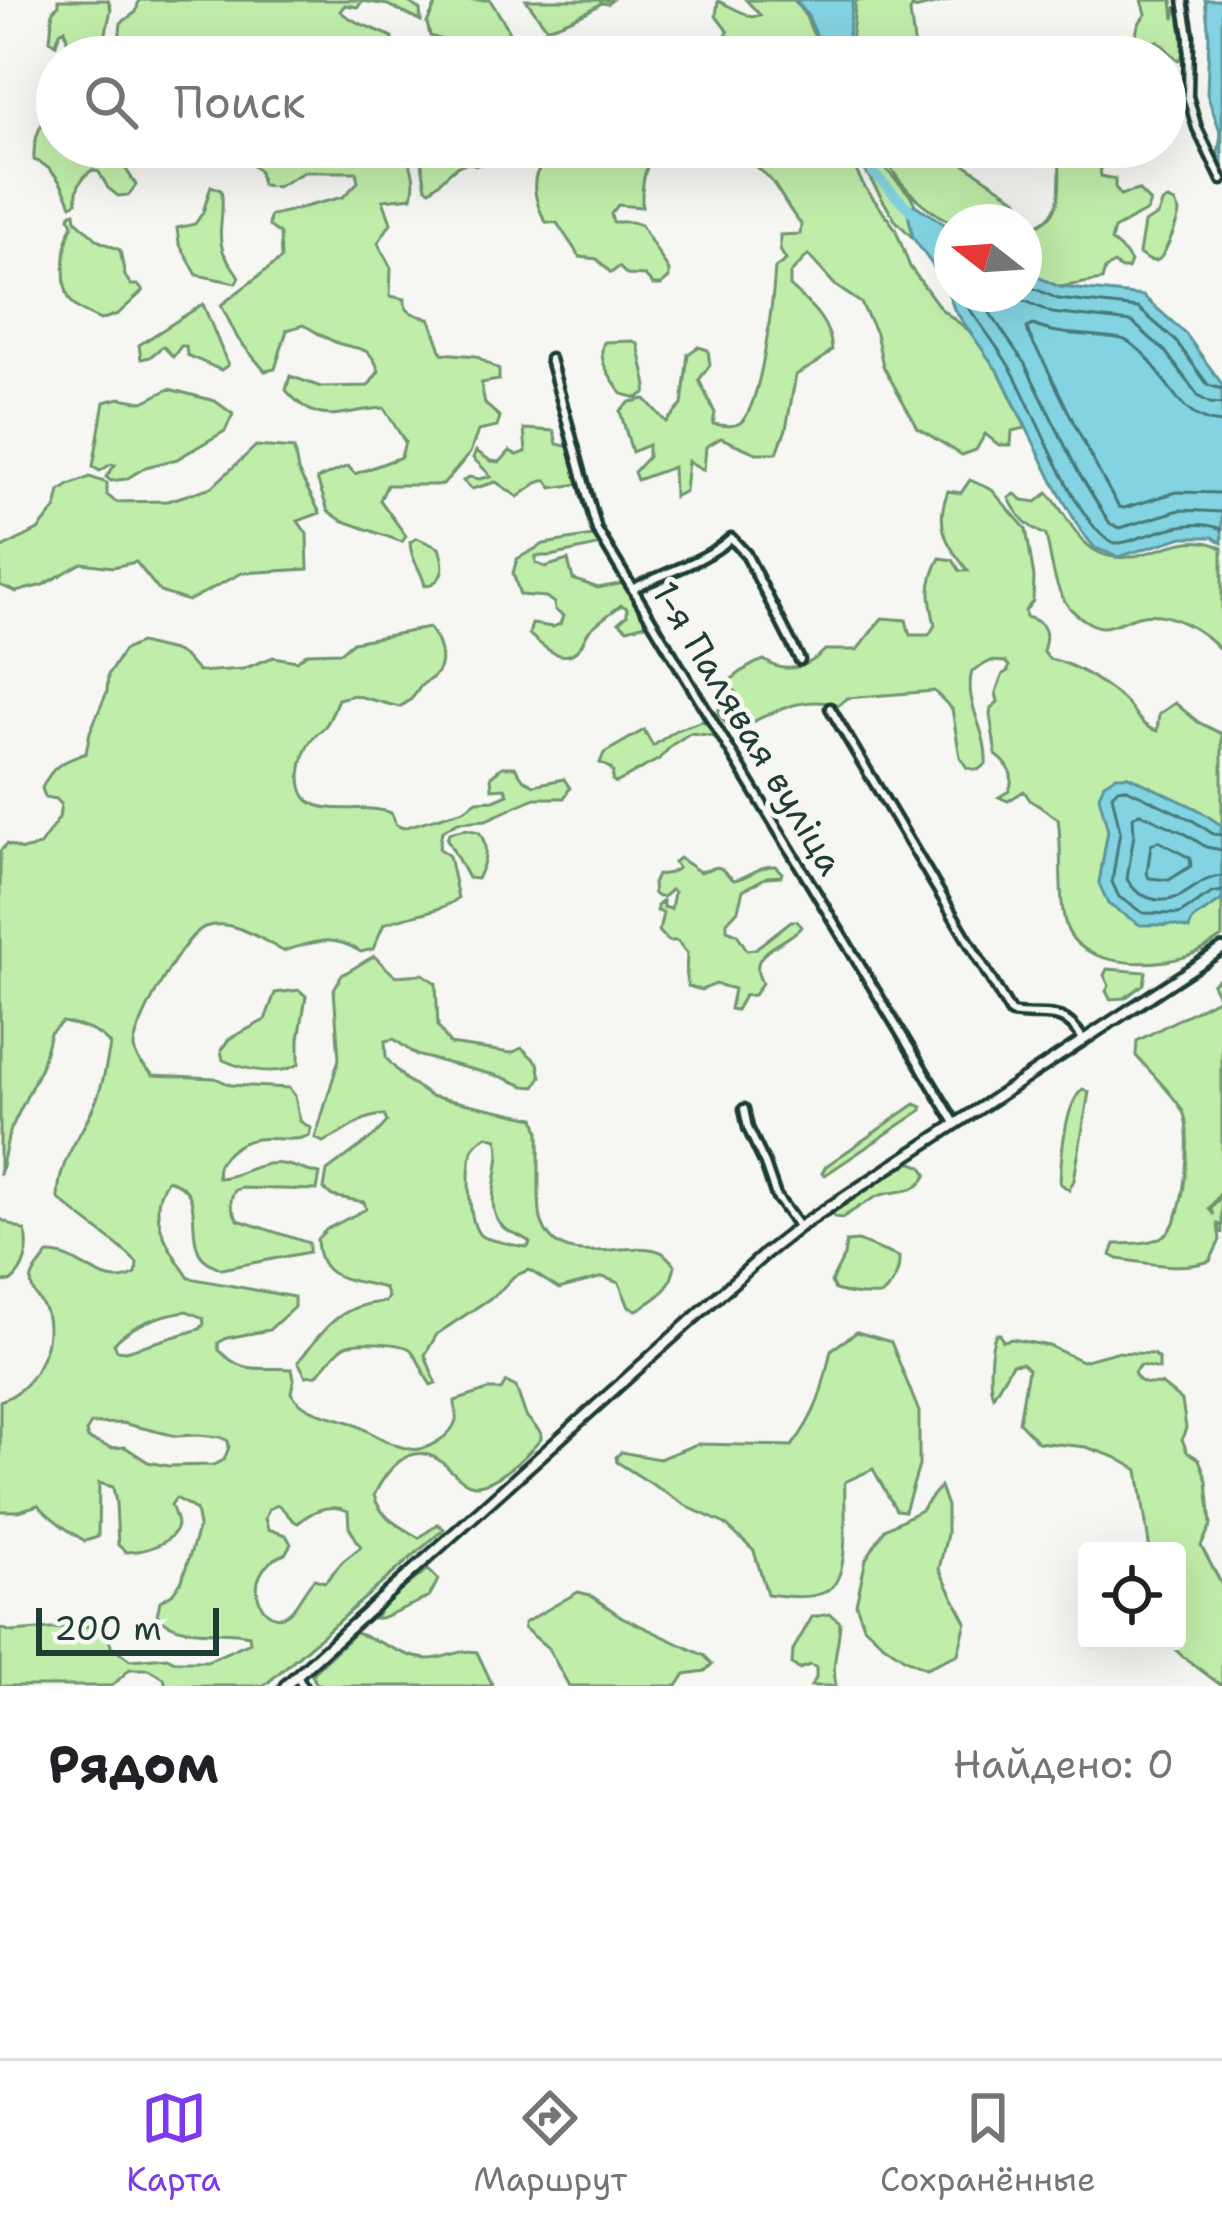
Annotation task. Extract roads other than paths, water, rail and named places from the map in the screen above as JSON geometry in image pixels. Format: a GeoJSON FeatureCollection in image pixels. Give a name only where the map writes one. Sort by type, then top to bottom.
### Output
{"type":"FeatureCollection","features":[{"type":"Feature","properties":{"kind":"main road"},"geometry":{"type":"LineString","coordinates":[[285,1686],[799,1227],[1222,949]]}},
{"type":"Feature","properties":{"kind":"street"},"geometry":{"type":"LineString","coordinates":[[1184,0],[1188,95],[1197,128],[1222,180]]}},
{"type":"Feature","properties":{"kind":"street","name":"1-я Палявая вуліца"},"geometry":{"type":"LineString","coordinates":[[550,359],[598,530],[955,1123]]}},
{"type":"Feature","properties":{"kind":"street"},"geometry":{"type":"LineString","coordinates":[[634,588],[712,555],[731,538],[746,554],[800,660]]}},
{"type":"Feature","properties":{"kind":"street"},"geometry":{"type":"LineString","coordinates":[[830,708],[1011,1013],[1050,1012],[1064,1019],[1083,1040]]}},
{"type":"Feature","properties":{"kind":"street"},"geometry":{"type":"LineString","coordinates":[[744,1109],[776,1196],[799,1227]]}},
{"type":"Feature","properties":{"kind":"street"},"geometry":{"type":"LineString","coordinates":[[297,1675],[303,1686]]}},
{"type":"Feature","properties":{"kind":"water"},"geometry":{"type":"Polygon","coordinates":[[[796,0],[853,0],[848,36],[817,36],[796,0]]]}},
{"type":"Feature","properties":{"kind":"water"},"geometry":{"type":"Polygon","coordinates":[[[1205,0],[1222,0],[1222,164],[1217,159],[1221,134],[1207,94],[1205,0]]]}},
{"type":"Feature","properties":{"kind":"water"},"geometry":{"type":"Polygon","coordinates":[[[915,205],[934,217],[934,267],[913,238],[907,208],[915,205]]]}},
{"type":"Feature","properties":{"kind":"water"},"geometry":{"type":"Polygon","coordinates":[[[1042,279],[1060,287],[1143,296],[1185,333],[1222,384],[1222,543],[1213,537],[1183,537],[1118,557],[1095,548],[1053,482],[1001,376],[956,312],[1042,312],[1042,279]]]}},
{"type":"Feature","properties":{"kind":"water"},"geometry":{"type":"Polygon","coordinates":[[[1128,776],[1221,825],[1222,900],[1193,919],[1189,929],[1140,925],[1108,904],[1099,883],[1108,831],[1099,796],[1104,783],[1128,776]]]}},
{"type":"Feature","properties":{"kind":"waterway"},"geometry":{"type":"LineString","coordinates":[[871,168],[915,215]]}}]}
